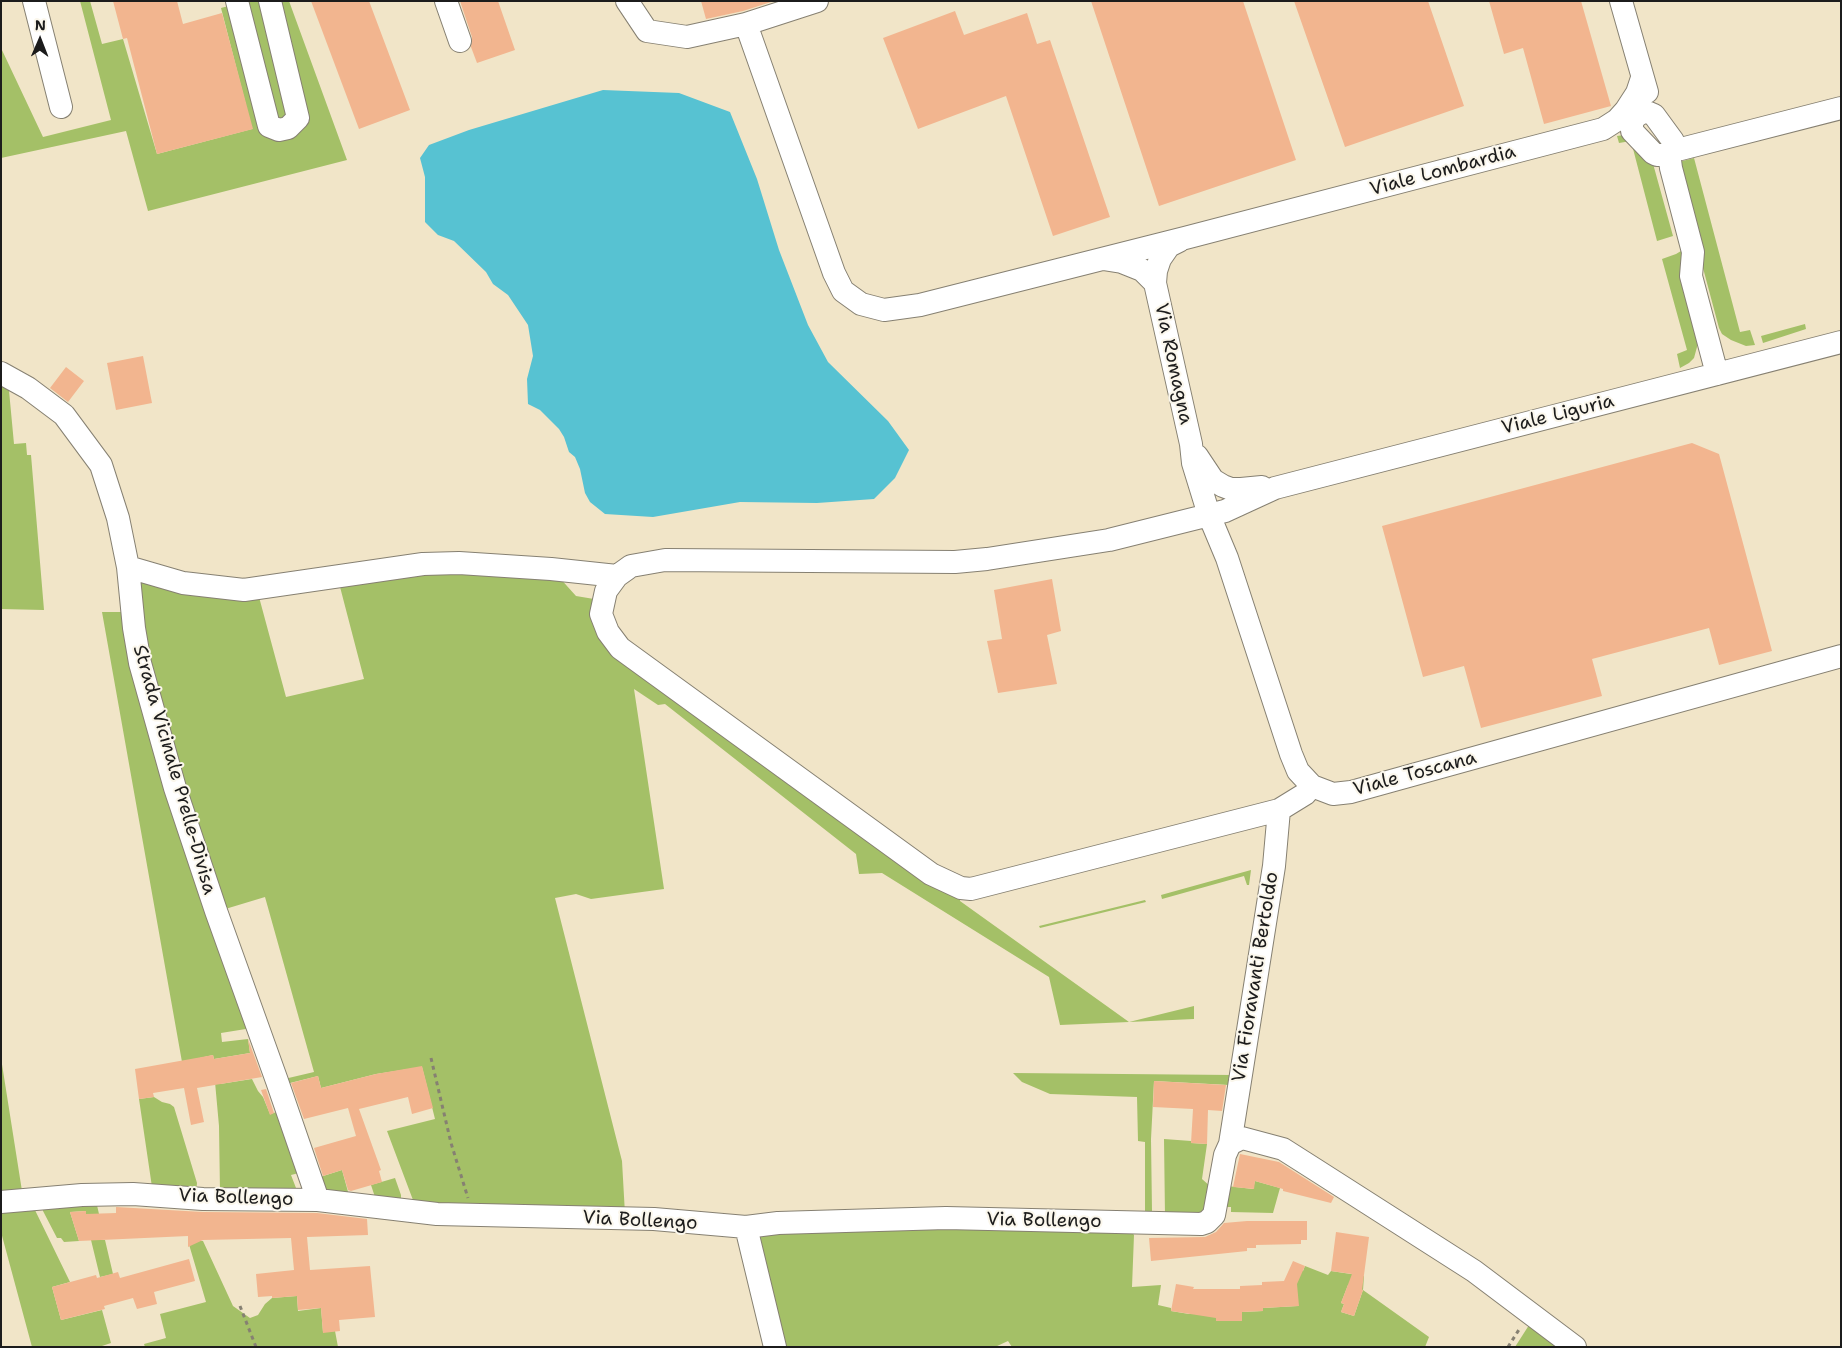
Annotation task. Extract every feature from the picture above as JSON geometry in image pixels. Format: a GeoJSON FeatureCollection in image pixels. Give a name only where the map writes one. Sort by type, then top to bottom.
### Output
{"type":"FeatureCollection","features":[{"type":"Feature","properties":{"kind":"street"},"geometry":{"type":"LineString","coordinates":[[34,1],[61,107]]}},
{"type":"Feature","properties":{"kind":"street"},"geometry":{"type":"LineString","coordinates":[[237,1],[269,126],[279,130],[288,128],[298,118],[270,1]]}},
{"type":"Feature","properties":{"kind":"street"},"geometry":{"type":"LineString","coordinates":[[446,1],[460,41]]}},
{"type":"Feature","properties":{"kind":"street"},"geometry":{"type":"LineString","coordinates":[[627,1],[647,31],[687,37],[746,24],[818,1]]}},
{"type":"Feature","properties":{"kind":"street"},"geometry":{"type":"LineString","coordinates":[[1621,1],[1642,78],[1637,117],[1632,124],[1632,131],[1653,153],[1660,156],[1671,150],[1682,149],[1841,108]]}},
{"type":"Feature","properties":{"kind":"street","name":"Viale Lombardia"},"geometry":{"type":"LineString","coordinates":[[746,24],[834,273],[843,291],[861,304],[884,310],[920,305],[1185,238],[1603,129],[1637,117]]}},
{"type":"Feature","properties":{"kind":"street","name":"Viale Lombardia"},"geometry":{"type":"LineString","coordinates":[[1637,117],[1626,110],[1637,93],[1642,78]]}},
{"type":"Feature","properties":{"kind":"street"},"geometry":{"type":"LineString","coordinates":[[1671,150],[1671,168],[1693,252],[1691,276],[1717,374]]}},
{"type":"Feature","properties":{"kind":"street"},"geometry":{"type":"LineString","coordinates":[[1155,283],[1160,259],[1169,246],[1185,238]]}},
{"type":"Feature","properties":{"kind":"street"},"geometry":{"type":"LineString","coordinates":[[1100,259],[1122,262],[1142,270],[1155,283]]}},
{"type":"Feature","properties":{"kind":"street","name":"Via Romagna"},"geometry":{"type":"LineString","coordinates":[[1155,283],[1190,444]]}},
{"type":"Feature","properties":{"kind":"street","name":"Viale Liguria"},"geometry":{"type":"LineString","coordinates":[[1275,488],[1841,342]]}},
{"type":"Feature","properties":{"kind":"street","name":"Strada Vicinale Prelle-Divisa"},"geometry":{"type":"LineString","coordinates":[[1,372],[28,388],[64,415],[101,466],[118,518],[128,567],[134,628],[140,663],[176,788],[216,911],[318,1200]]}},
{"type":"Feature","properties":{"kind":"street"},"geometry":{"type":"LineString","coordinates":[[1190,444],[1213,480],[1223,486],[1241,490],[1258,487],[1275,488]]}},
{"type":"Feature","properties":{"kind":"street"},"geometry":{"type":"LineString","coordinates":[[1190,444],[1192,463],[1197,481],[1209,515],[1228,558],[1291,754],[1298,771],[1312,786],[1305,794],[1279,810],[971,889],[961,888],[932,874],[620,648],[608,632],[601,614],[606,591],[617,576],[631,566],[665,560],[955,562],[988,559],[1109,540],[1209,515],[1225,511],[1275,488]]}},
{"type":"Feature","properties":{"kind":"street"},"geometry":{"type":"LineString","coordinates":[[128,567],[183,584],[244,590],[423,564],[459,563],[551,569],[617,576]]}},
{"type":"Feature","properties":{"kind":"street","name":"Viale Toscana"},"geometry":{"type":"LineString","coordinates":[[1312,786],[1333,794],[1351,792],[1841,656]]}},
{"type":"Feature","properties":{"kind":"street","name":"Via Fioravanti Bertoldo"},"geometry":{"type":"LineString","coordinates":[[1227,1149],[1274,866],[1279,810]]}},
{"type":"Feature","properties":{"kind":"street"},"geometry":{"type":"LineString","coordinates":[[1227,1149],[1242,1138],[1283,1149],[1474,1272],[1575,1347]]}},
{"type":"Feature","properties":{"kind":"street","name":"Via Bollengo"},"geometry":{"type":"LineString","coordinates":[[1,1202],[82,1195],[133,1194],[203,1199],[318,1200],[437,1214],[654,1219],[746,1227],[778,1223],[946,1218],[1201,1224],[1207,1222],[1214,1215],[1227,1149]]}},
{"type":"Feature","properties":{"kind":"street"},"geometry":{"type":"LineString","coordinates":[[746,1227],[775,1347]]}},
{"type":"Feature","properties":{"kind":"path"},"geometry":{"type":"LineString","coordinates":[[431,1058],[451,1143],[472,1215]]}},
{"type":"Feature","properties":{"kind":"path"},"geometry":{"type":"LineString","coordinates":[[240,1306],[256,1347]]}},
{"type":"Feature","properties":{"kind":"green space"},"geometry":{"type":"Polygon","coordinates":[[[80,1],[90,1],[102,44],[123,39],[157,154],[252,129],[221,8],[247,1],[289,1],[347,160],[148,211],[126,131],[1,158],[1,48],[43,137],[111,120],[80,1]]]}},
{"type":"Feature","properties":{"kind":"green space"},"geometry":{"type":"Polygon","coordinates":[[[1624,135],[1631,141],[1619,143],[1617,136],[1624,135]]]}},
{"type":"Feature","properties":{"kind":"green space"},"geometry":{"type":"Polygon","coordinates":[[[1631,141],[1652,160],[1673,236],[1657,241],[1631,141]]]}},
{"type":"Feature","properties":{"kind":"green space"},"geometry":{"type":"Polygon","coordinates":[[[1694,158],[1740,332],[1750,330],[1755,345],[1746,346],[1731,340],[1722,334],[1719,328],[1675,163],[1694,158]]]}},
{"type":"Feature","properties":{"kind":"green space"},"geometry":{"type":"Polygon","coordinates":[[[1683,244],[1697,347],[1694,358],[1680,368],[1677,354],[1687,350],[1662,259],[1681,251],[1683,244]]]}},
{"type":"Feature","properties":{"kind":"green space"},"geometry":{"type":"Polygon","coordinates":[[[1805,324],[1806,329],[1763,343],[1761,336],[1805,324]]]}},
{"type":"Feature","properties":{"kind":"green space"},"geometry":{"type":"Polygon","coordinates":[[[1,375],[8,380],[14,444],[26,443],[27,455],[31,455],[44,610],[1,609],[1,375]]]}},
{"type":"Feature","properties":{"kind":"green space"},"geometry":{"type":"Polygon","coordinates":[[[416,572],[558,576],[576,596],[594,599],[594,622],[960,897],[960,901],[1129,1022],[1060,1025],[1049,977],[882,873],[859,874],[856,854],[665,704],[658,705],[634,689],[664,889],[591,899],[576,894],[555,898],[622,1161],[625,1214],[416,1208],[387,1131],[435,1119],[422,1067],[376,1074],[321,1088],[318,1076],[282,1085],[280,1080],[314,1072],[265,897],[222,910],[149,681],[137,578],[259,597],[286,697],[364,679],[339,583],[416,572]]]}},
{"type":"Feature","properties":{"kind":"green space"},"geometry":{"type":"Polygon","coordinates":[[[102,612],[128,612],[252,1028],[221,1033],[222,1042],[248,1039],[250,1053],[214,1059],[213,1055],[182,1062],[102,612]]]}},
{"type":"Feature","properties":{"kind":"green space"},"geometry":{"type":"Polygon","coordinates":[[[1251,870],[1249,885],[1247,885],[1244,876],[1162,899],[1161,895],[1251,870]]]}},
{"type":"Feature","properties":{"kind":"green space"},"geometry":{"type":"Polygon","coordinates":[[[1145,900],[1146,902],[1040,928],[1039,926],[1145,900]]]}},
{"type":"Feature","properties":{"kind":"green space"},"geometry":{"type":"Polygon","coordinates":[[[1194,1006],[1194,1019],[1129,1022],[1194,1006]]]}},
{"type":"Feature","properties":{"kind":"green space"},"geometry":{"type":"Polygon","coordinates":[[[1,1058],[22,1191],[1,1195],[1,1058]]]}},
{"type":"Feature","properties":{"kind":"green space"},"geometry":{"type":"Polygon","coordinates":[[[1013,1073],[1233,1075],[1229,1085],[1154,1081],[1151,1139],[1152,1211],[1148,1219],[1145,1219],[1145,1142],[1138,1141],[1137,1097],[1050,1094],[1022,1082],[1013,1073]]]}},
{"type":"Feature","properties":{"kind":"green space"},"geometry":{"type":"Polygon","coordinates":[[[252,1079],[263,1097],[270,1114],[277,1112],[299,1173],[291,1175],[296,1188],[304,1188],[304,1191],[220,1192],[219,1126],[215,1082],[220,1084],[252,1079]]]}},
{"type":"Feature","properties":{"kind":"green space"},"geometry":{"type":"Polygon","coordinates":[[[154,1097],[174,1107],[197,1183],[196,1193],[152,1187],[139,1099],[154,1097]]]}},
{"type":"Feature","properties":{"kind":"green space"},"geometry":{"type":"Polygon","coordinates":[[[1164,1139],[1207,1144],[1202,1179],[1211,1187],[1204,1214],[1165,1216],[1164,1139]]]}},
{"type":"Feature","properties":{"kind":"green space"},"geometry":{"type":"Polygon","coordinates":[[[342,1170],[350,1199],[329,1196],[317,1178],[342,1170]]]}},
{"type":"Feature","properties":{"kind":"green space"},"geometry":{"type":"Polygon","coordinates":[[[395,1178],[401,1195],[401,1201],[377,1203],[371,1185],[395,1178]]]}},
{"type":"Feature","properties":{"kind":"green space"},"geometry":{"type":"Polygon","coordinates":[[[1255,1181],[1280,1188],[1273,1213],[1231,1212],[1231,1207],[1226,1207],[1227,1186],[1253,1189],[1255,1181]]]}},
{"type":"Feature","properties":{"kind":"green space"},"geometry":{"type":"Polygon","coordinates":[[[96,1201],[99,1214],[86,1214],[86,1211],[70,1212],[79,1241],[64,1242],[61,1238],[57,1238],[42,1206],[96,1201]]]}},
{"type":"Feature","properties":{"kind":"green space"},"geometry":{"type":"Polygon","coordinates":[[[1,1206],[33,1206],[70,1282],[52,1287],[61,1320],[102,1310],[111,1343],[99,1347],[32,1347],[1,1232],[1,1206]]]}},
{"type":"Feature","properties":{"kind":"green space"},"geometry":{"type":"Polygon","coordinates":[[[883,1225],[1131,1231],[1134,1235],[1132,1287],[1161,1285],[1158,1305],[1171,1308],[1171,1311],[1189,1314],[1218,1306],[1216,1321],[1241,1321],[1242,1312],[1263,1311],[1263,1308],[1298,1306],[1295,1268],[1303,1271],[1305,1266],[1328,1275],[1331,1271],[1364,1276],[1363,1290],[1429,1337],[1425,1347],[1012,1347],[1008,1341],[995,1347],[779,1347],[756,1235],[883,1225]],[[1348,1285],[1341,1303],[1344,1304],[1341,1312],[1354,1316],[1363,1290],[1348,1285]]]}},
{"type":"Feature","properties":{"kind":"green space"},"geometry":{"type":"Polygon","coordinates":[[[91,1240],[105,1240],[113,1274],[100,1277],[91,1240]]]}},
{"type":"Feature","properties":{"kind":"green space"},"geometry":{"type":"Polygon","coordinates":[[[188,1241],[203,1241],[233,1306],[250,1318],[258,1315],[265,1304],[272,1298],[297,1296],[298,1311],[321,1308],[323,1332],[335,1331],[338,1347],[145,1347],[144,1344],[166,1338],[160,1314],[206,1302],[188,1241]]]}},
{"type":"Feature","properties":{"kind":"green space"},"geometry":{"type":"Polygon","coordinates":[[[1531,1322],[1568,1347],[1515,1347],[1531,1322]]]}},
{"type":"Feature","properties":{"kind":"water"},"geometry":{"type":"Polygon","coordinates":[[[603,90],[679,93],[730,112],[757,179],[779,250],[808,325],[828,362],[888,421],[909,450],[895,478],[874,499],[817,503],[740,502],[653,517],[605,514],[590,502],[585,493],[580,469],[575,457],[569,452],[559,429],[540,410],[528,404],[527,379],[533,356],[528,325],[508,295],[493,284],[486,272],[454,241],[438,235],[425,222],[425,177],[420,158],[429,145],[469,130],[603,90]]]}},
{"type":"Feature","properties":{"kind":"building"},"geometry":{"type":"Polygon","coordinates":[[[113,1],[177,1],[183,24],[222,13],[253,129],[157,154],[127,38],[123,39],[113,1]]]}},
{"type":"Feature","properties":{"kind":"building"},"geometry":{"type":"Polygon","coordinates":[[[311,1],[369,1],[410,110],[359,129],[311,1]]]}},
{"type":"Feature","properties":{"kind":"building"},"geometry":{"type":"Polygon","coordinates":[[[460,1],[498,1],[515,50],[477,63],[471,47],[472,37],[460,1]]]}},
{"type":"Feature","properties":{"kind":"building"},"geometry":{"type":"Polygon","coordinates":[[[701,1],[771,2],[743,11],[706,19],[701,1]]]}},
{"type":"Feature","properties":{"kind":"building"},"geometry":{"type":"Polygon","coordinates":[[[1091,1],[1243,1],[1296,160],[1159,206],[1091,1]]]}},
{"type":"Feature","properties":{"kind":"building"},"geometry":{"type":"Polygon","coordinates":[[[1294,1],[1428,1],[1464,106],[1345,147],[1294,1]]]}},
{"type":"Feature","properties":{"kind":"building"},"geometry":{"type":"Polygon","coordinates":[[[1489,1],[1581,1],[1611,106],[1544,124],[1523,48],[1504,54],[1489,1]]]}},
{"type":"Feature","properties":{"kind":"building"},"geometry":{"type":"Polygon","coordinates":[[[955,11],[964,35],[1027,13],[1037,44],[1050,40],[1110,217],[1053,236],[1006,96],[918,129],[883,38],[955,11]]]}},
{"type":"Feature","properties":{"kind":"building"},"geometry":{"type":"Polygon","coordinates":[[[143,356],[152,403],[116,410],[107,363],[143,356]]]}},
{"type":"Feature","properties":{"kind":"building"},"geometry":{"type":"Polygon","coordinates":[[[66,367],[84,381],[68,402],[50,388],[66,367]]]}},
{"type":"Feature","properties":{"kind":"building"},"geometry":{"type":"Polygon","coordinates":[[[1692,443],[1719,454],[1772,651],[1719,665],[1709,628],[1592,659],[1602,696],[1481,728],[1464,666],[1423,677],[1382,526],[1692,443]]]}},
{"type":"Feature","properties":{"kind":"building"},"geometry":{"type":"Polygon","coordinates":[[[1052,579],[1061,631],[1047,635],[1057,684],[998,693],[987,641],[1002,639],[994,590],[1052,579]]]}},
{"type":"Feature","properties":{"kind":"building"},"geometry":{"type":"Polygon","coordinates":[[[248,1039],[262,1077],[197,1088],[204,1122],[191,1125],[184,1088],[153,1093],[154,1097],[139,1099],[135,1069],[213,1055],[214,1059],[250,1053],[248,1039]]]}},
{"type":"Feature","properties":{"kind":"building"},"geometry":{"type":"Polygon","coordinates":[[[422,1066],[433,1108],[412,1114],[408,1097],[359,1109],[381,1170],[379,1171],[382,1182],[351,1191],[348,1190],[342,1170],[323,1176],[314,1148],[356,1136],[348,1108],[304,1119],[291,1083],[318,1076],[321,1088],[376,1074],[422,1066]]]}},
{"type":"Feature","properties":{"kind":"building"},"geometry":{"type":"Polygon","coordinates":[[[1154,1081],[1226,1085],[1222,1111],[1208,1110],[1207,1144],[1191,1143],[1193,1109],[1153,1107],[1154,1081]]]}},
{"type":"Feature","properties":{"kind":"building"},"geometry":{"type":"Polygon","coordinates":[[[266,1089],[274,1113],[270,1115],[261,1090],[266,1089]]]}},
{"type":"Feature","properties":{"kind":"building"},"geometry":{"type":"Polygon","coordinates":[[[1240,1154],[1279,1162],[1334,1197],[1331,1203],[1283,1191],[1283,1189],[1255,1181],[1254,1189],[1233,1187],[1240,1154]]]}},
{"type":"Feature","properties":{"kind":"building"},"geometry":{"type":"Polygon","coordinates":[[[116,1207],[203,1212],[317,1213],[367,1219],[368,1235],[307,1237],[310,1270],[370,1266],[375,1317],[339,1320],[340,1331],[323,1333],[321,1308],[298,1310],[297,1296],[258,1297],[256,1274],[294,1270],[291,1238],[203,1240],[188,1247],[188,1236],[79,1241],[70,1212],[86,1211],[86,1214],[116,1213],[116,1207]]]}},
{"type":"Feature","properties":{"kind":"building"},"geometry":{"type":"Polygon","coordinates":[[[1307,1221],[1307,1240],[1301,1240],[1301,1244],[1256,1245],[1256,1248],[1247,1248],[1247,1251],[1151,1261],[1149,1238],[1205,1237],[1216,1232],[1224,1223],[1307,1221]]]}},
{"type":"Feature","properties":{"kind":"building"},"geometry":{"type":"Polygon","coordinates":[[[1336,1232],[1369,1237],[1363,1290],[1354,1316],[1341,1312],[1344,1304],[1341,1303],[1352,1274],[1331,1271],[1336,1232]]]}},
{"type":"Feature","properties":{"kind":"building"},"geometry":{"type":"Polygon","coordinates":[[[189,1259],[195,1281],[154,1292],[157,1304],[137,1309],[133,1298],[104,1306],[105,1309],[61,1320],[52,1287],[96,1275],[97,1278],[118,1272],[120,1278],[189,1259]]]}},
{"type":"Feature","properties":{"kind":"building"},"geometry":{"type":"Polygon","coordinates":[[[1293,1261],[1305,1266],[1297,1284],[1299,1306],[1263,1308],[1263,1311],[1242,1312],[1242,1321],[1216,1321],[1216,1318],[1171,1311],[1176,1284],[1194,1287],[1193,1289],[1240,1289],[1240,1286],[1262,1285],[1262,1282],[1284,1281],[1293,1261]]]}}]}
